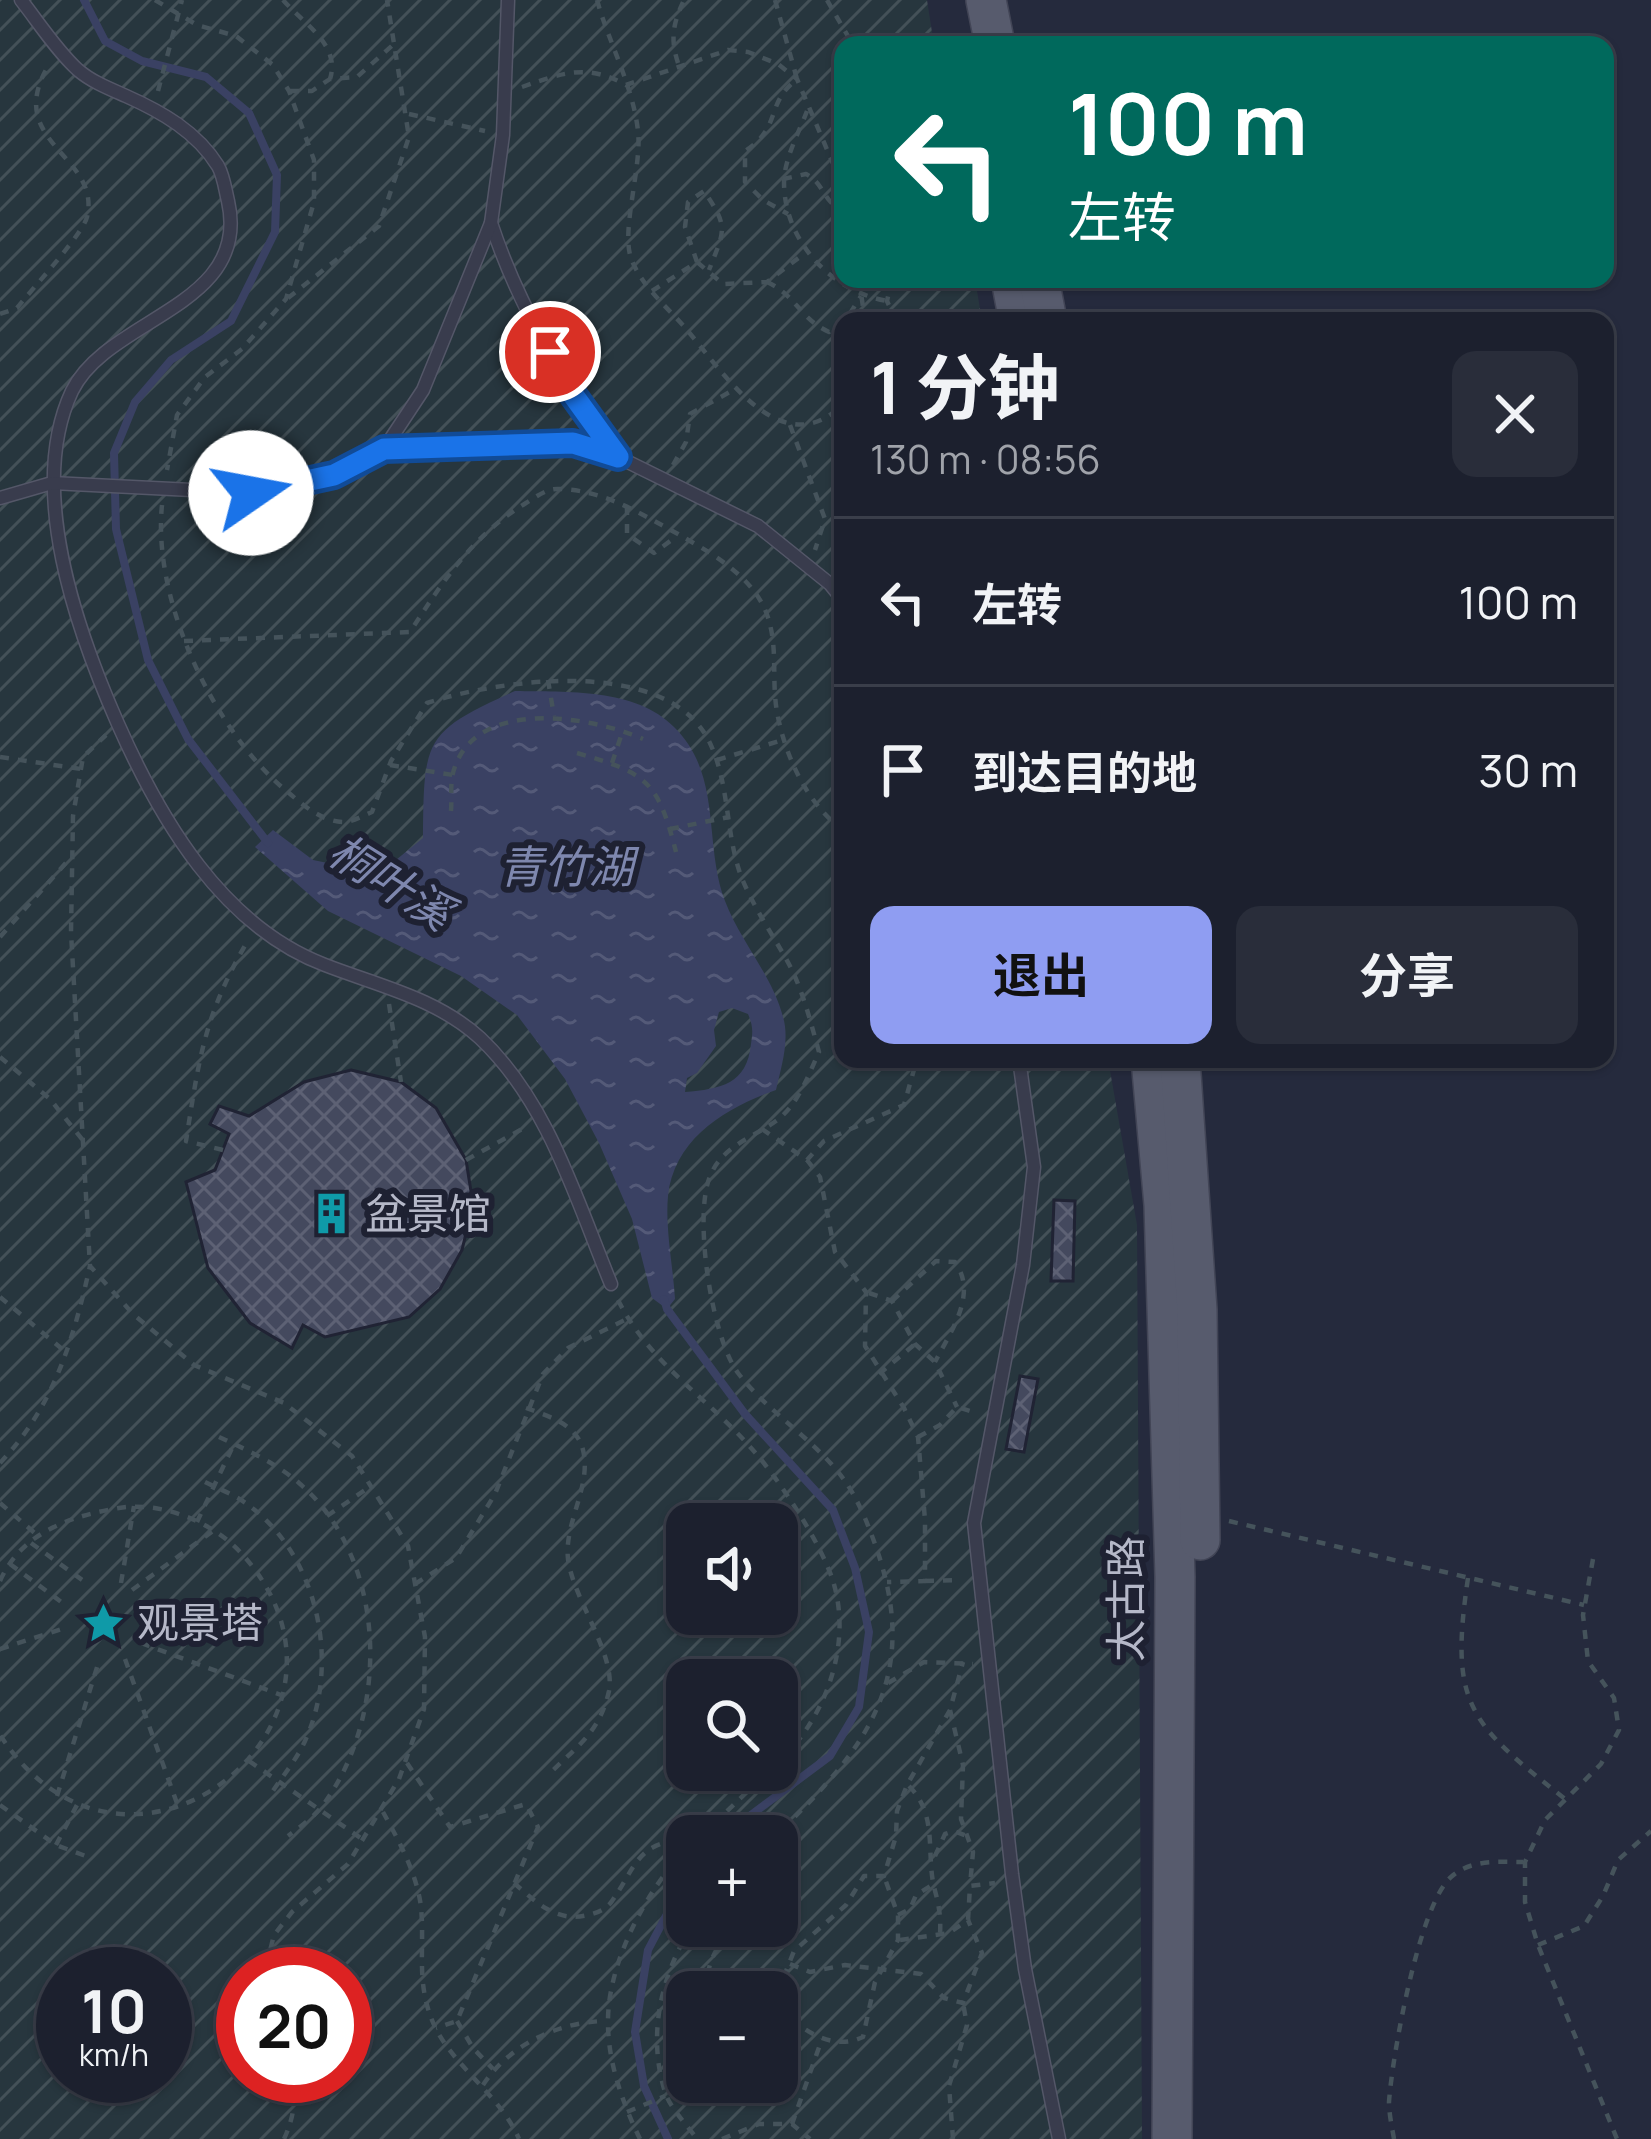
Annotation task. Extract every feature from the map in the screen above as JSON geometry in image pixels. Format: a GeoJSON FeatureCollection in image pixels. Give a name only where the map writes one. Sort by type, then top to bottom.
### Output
{"type":"FeatureCollection","features":[{"type":"Feature","properties":{"kind":"main road"},"geometry":{"type":"LineString","coordinates":[[959,0],[965,36]]}},
{"type":"Feature","properties":{"kind":"main road"},"geometry":{"type":"LineString","coordinates":[[986,0],[992,36]]}},
{"type":"Feature","properties":{"kind":"main road","name":"太古路"},"geometry":{"type":"LineString","coordinates":[[1152,1068],[1163,1205],[1175,1577],[1172,2139]]}},
{"type":"Feature","properties":{"kind":"main road","name":"太古路"},"geometry":{"type":"LineString","coordinates":[[1181,1068],[1197,1310],[1199,2139]]}},
{"type":"Feature","properties":{"kind":"lane"},"geometry":{"type":"LineString","coordinates":[[21,0],[79,71],[153,108],[199,140],[221,171],[231,215],[226,256],[196,290],[97,358],[73,389],[58,431],[52,483],[72,599],[146,787],[186,850],[256,927],[319,963],[426,1000],[477,1036],[516,1077],[555,1147],[610,1284]]}},
{"type":"Feature","properties":{"kind":"lane"},"geometry":{"type":"LineString","coordinates":[[384,449],[423,390],[491,223],[503,135],[508,0]]}},
{"type":"Feature","properties":{"kind":"lane"},"geometry":{"type":"LineString","coordinates":[[491,223],[507,274],[571,392],[618,457]]}},
{"type":"Feature","properties":{"kind":"lane"},"geometry":{"type":"LineString","coordinates":[[0,498],[52,483],[251,493],[334,475],[384,449],[573,443],[618,457],[758,526],[834,591]]}},
{"type":"Feature","properties":{"kind":"lane"},"geometry":{"type":"LineString","coordinates":[[1020,1068],[1034,1167],[1023,1264],[974,1523],[1025,1970],[1059,2139]]}},
{"type":"Feature","properties":{"kind":"path"},"geometry":{"type":"LineString","coordinates":[[154,0],[197,25],[236,36],[273,65],[289,92],[314,160],[314,202],[286,299]]}},
{"type":"Feature","properties":{"kind":"path"},"geometry":{"type":"LineString","coordinates":[[161,77],[182,0]]}},
{"type":"Feature","properties":{"kind":"path"},"geometry":{"type":"LineString","coordinates":[[387,0],[410,137],[379,226],[286,299],[242,350],[205,377],[177,415],[160,513],[166,572],[184,640],[232,736],[273,781],[313,813],[345,822],[372,812],[390,765],[427,703],[463,691],[548,680],[628,686],[673,703],[708,737],[739,870],[759,918],[786,959],[803,997],[819,1052],[800,1094],[778,1120],[740,1139],[710,1176],[701,1229],[711,1295],[736,1371],[847,1484],[887,1582],[893,1663],[876,1712],[844,1765],[795,1815]]}},
{"type":"Feature","properties":{"kind":"path"},"geometry":{"type":"LineString","coordinates":[[598,0],[638,130],[628,253],[640,279],[758,408],[789,423],[806,425],[834,414]]}},
{"type":"Feature","properties":{"kind":"path"},"geometry":{"type":"LineString","coordinates":[[679,66],[673,46],[674,22],[684,0]]}},
{"type":"Feature","properties":{"kind":"path"},"geometry":{"type":"LineString","coordinates":[[775,0],[797,79],[834,167]]}},
{"type":"Feature","properties":{"kind":"path"},"geometry":{"type":"LineString","coordinates":[[827,0],[848,36]]}},
{"type":"Feature","properties":{"kind":"path"},"geometry":{"type":"LineString","coordinates":[[285,1],[332,51],[329,80]]}},
{"type":"Feature","properties":{"kind":"path"},"geometry":{"type":"LineString","coordinates":[[289,92],[312,91],[329,80],[357,77],[394,44]]}},
{"type":"Feature","properties":{"kind":"path"},"geometry":{"type":"LineString","coordinates":[[28,113],[27,100],[37,77],[61,50]]}},
{"type":"Feature","properties":{"kind":"path"},"geometry":{"type":"LineString","coordinates":[[505,92],[558,75],[602,71],[626,85],[728,50],[778,64],[797,79]]}},
{"type":"Feature","properties":{"kind":"path"},"geometry":{"type":"LineString","coordinates":[[788,214],[763,200],[745,182],[745,151],[770,130],[781,91],[797,79]]}},
{"type":"Feature","properties":{"kind":"path"},"geometry":{"type":"LineString","coordinates":[[808,108],[783,179],[788,214],[806,253],[834,275]]}},
{"type":"Feature","properties":{"kind":"path"},"geometry":{"type":"LineString","coordinates":[[406,113],[503,135]]}},
{"type":"Feature","properties":{"kind":"path"},"geometry":{"type":"LineString","coordinates":[[0,314],[17,308],[87,220],[87,199],[78,182],[41,140]]}},
{"type":"Feature","properties":{"kind":"path"},"geometry":{"type":"LineString","coordinates":[[783,179],[806,174],[834,206]]}},
{"type":"Feature","properties":{"kind":"path"},"geometry":{"type":"LineString","coordinates":[[709,272],[722,236],[722,218],[704,191],[688,202],[685,227],[697,262],[723,284],[766,282],[788,292],[806,321],[829,332],[834,328]]}},
{"type":"Feature","properties":{"kind":"path"},"geometry":{"type":"LineString","coordinates":[[766,282],[806,253]]}},
{"type":"Feature","properties":{"kind":"path"},"geometry":{"type":"LineString","coordinates":[[652,291],[697,262]]}},
{"type":"Feature","properties":{"kind":"path"},"geometry":{"type":"LineString","coordinates":[[851,288],[861,296],[886,301]]}},
{"type":"Feature","properties":{"kind":"path"},"geometry":{"type":"LineString","coordinates":[[860,288],[864,312]]}},
{"type":"Feature","properties":{"kind":"path"},"geometry":{"type":"LineString","coordinates":[[890,288],[886,301],[892,312]]}},
{"type":"Feature","properties":{"kind":"path"},"geometry":{"type":"LineString","coordinates":[[851,312],[861,296]]}},
{"type":"Feature","properties":{"kind":"path"},"geometry":{"type":"LineString","coordinates":[[661,478],[686,442],[690,414],[736,388]]}},
{"type":"Feature","properties":{"kind":"path"},"geometry":{"type":"LineString","coordinates":[[789,423],[825,519],[810,567]]}},
{"type":"Feature","properties":{"kind":"path"},"geometry":{"type":"LineString","coordinates":[[184,640],[410,632],[454,564],[502,518],[553,488],[608,496],[748,581],[765,610],[775,644],[778,714],[786,739],[809,797],[834,821]]}},
{"type":"Feature","properties":{"kind":"path"},"geometry":{"type":"LineString","coordinates":[[627,506],[627,534],[654,554],[678,535]]}},
{"type":"Feature","properties":{"kind":"path"},"geometry":{"type":"LineString","coordinates":[[548,680],[554,716]]}},
{"type":"Feature","properties":{"kind":"path"},"geometry":{"type":"LineString","coordinates":[[451,811],[453,775],[467,746],[491,730],[525,718],[554,716],[623,730],[643,739]]}},
{"type":"Feature","properties":{"kind":"path"},"geometry":{"type":"LineString","coordinates":[[0,1463],[25,1437],[57,1383],[90,1266],[71,932],[73,816],[83,758],[118,723]]}},
{"type":"Feature","properties":{"kind":"path"},"geometry":{"type":"LineString","coordinates":[[611,763],[623,730]]}},
{"type":"Feature","properties":{"kind":"path"},"geometry":{"type":"LineString","coordinates":[[716,760],[786,739]]}},
{"type":"Feature","properties":{"kind":"path"},"geometry":{"type":"LineString","coordinates":[[577,753],[611,763],[649,783],[665,809],[676,852]]}},
{"type":"Feature","properties":{"kind":"path"},"geometry":{"type":"LineString","coordinates":[[0,757],[81,770]]}},
{"type":"Feature","properties":{"kind":"path"},"geometry":{"type":"LineString","coordinates":[[390,765],[453,775]]}},
{"type":"Feature","properties":{"kind":"path"},"geometry":{"type":"LineString","coordinates":[[670,829],[729,817]]}},
{"type":"Feature","properties":{"kind":"path"},"geometry":{"type":"LineString","coordinates":[[0,937],[72,856]]}},
{"type":"Feature","properties":{"kind":"path"},"geometry":{"type":"LineString","coordinates":[[223,1150],[186,1141],[201,1043],[221,987],[256,927]]}},
{"type":"Feature","properties":{"kind":"path"},"geometry":{"type":"LineString","coordinates":[[386,987],[401,1082]]}},
{"type":"Feature","properties":{"kind":"path"},"geometry":{"type":"LineString","coordinates":[[0,1057],[50,1099],[85,1143]]}},
{"type":"Feature","properties":{"kind":"path"},"geometry":{"type":"LineString","coordinates":[[807,1160],[824,1141],[904,1105],[914,1068]]}},
{"type":"Feature","properties":{"kind":"path"},"geometry":{"type":"LineString","coordinates":[[466,1160],[540,1120]]}},
{"type":"Feature","properties":{"kind":"path"},"geometry":{"type":"LineString","coordinates":[[761,1128],[807,1160],[820,1177],[835,1252],[866,1292],[892,1300],[915,1344],[935,1362],[957,1407],[994,1419]]}},
{"type":"Feature","properties":{"kind":"path"},"geometry":{"type":"LineString","coordinates":[[892,1300],[936,1262],[955,1262],[965,1276],[963,1307],[935,1362]]}},
{"type":"Feature","properties":{"kind":"path"},"geometry":{"type":"LineString","coordinates":[[90,1266],[134,1314],[194,1365],[284,1403],[352,1456],[409,1546],[425,1637],[424,1708],[406,1761],[348,1864],[292,1912],[271,1947]]}},
{"type":"Feature","properties":{"kind":"path"},"geometry":{"type":"LineString","coordinates":[[610,1284],[635,1334],[753,1449],[796,1509],[833,1581],[840,1638],[827,1692],[798,1744]]}},
{"type":"Feature","properties":{"kind":"path"},"geometry":{"type":"LineString","coordinates":[[866,1292],[865,1346],[917,1437],[926,1520],[925,1580]]}},
{"type":"Feature","properties":{"kind":"path"},"geometry":{"type":"LineString","coordinates":[[0,1297],[68,1354]]}},
{"type":"Feature","properties":{"kind":"path"},"geometry":{"type":"LineString","coordinates":[[415,1584],[456,1558],[495,1495],[543,1374],[568,1348],[628,1319]]}},
{"type":"Feature","properties":{"kind":"path"},"geometry":{"type":"LineString","coordinates":[[879,1375],[915,1344]]}},
{"type":"Feature","properties":{"kind":"path"},"geometry":{"type":"LineString","coordinates":[[917,1437],[940,1425],[957,1407]]}},
{"type":"Feature","properties":{"kind":"path"},"geometry":{"type":"LineString","coordinates":[[526,1408],[563,1422],[583,1447],[584,1480],[570,1525],[568,1559],[610,1685],[598,1727],[551,1772]]}},
{"type":"Feature","properties":{"kind":"path"},"geometry":{"type":"LineString","coordinates":[[219,1437],[259,1455],[301,1485],[327,1516],[356,1570],[369,1622],[370,1680],[359,1734],[342,1776],[320,1810],[288,1836]]}},
{"type":"Feature","properties":{"kind":"path"},"geometry":{"type":"LineString","coordinates":[[197,1522],[209,1484],[234,1444]]}},
{"type":"Feature","properties":{"kind":"path"},"geometry":{"type":"LineString","coordinates":[[209,1484],[247,1503],[280,1534],[308,1582],[321,1636],[319,1687],[305,1740],[269,1797]]}},
{"type":"Feature","properties":{"kind":"path"},"geometry":{"type":"LineString","coordinates":[[327,1516],[371,1486]]}},
{"type":"Feature","properties":{"kind":"path"},"geometry":{"type":"LineString","coordinates":[[0,1503],[37,1535]]}},
{"type":"Feature","properties":{"kind":"path"},"geometry":{"type":"LineString","coordinates":[[121,1583],[134,1506]]}},
{"type":"Feature","properties":{"kind":"path"},"geometry":{"type":"LineString","coordinates":[[0,1735],[20,1765],[57,1796],[108,1813],[158,1813],[206,1797],[249,1761],[274,1723],[286,1674],[283,1624],[262,1577],[229,1539],[184,1514],[134,1506],[83,1514],[37,1535],[1,1576]]}},
{"type":"Feature","properties":{"kind":"path"},"geometry":{"type":"LineString","coordinates":[[1200,1520],[1239,1521],[1584,1605]]}},
{"type":"Feature","properties":{"kind":"path"},"geometry":{"type":"LineString","coordinates":[[132,1590],[213,1531]]}},
{"type":"Feature","properties":{"kind":"path"},"geometry":{"type":"LineString","coordinates":[[29,1542],[85,1582]]}},
{"type":"Feature","properties":{"kind":"path"},"geometry":{"type":"LineString","coordinates":[[1593,1559],[1584,1605],[1588,1661],[1614,1698],[1619,1730],[1600,1764],[1545,1820],[1525,1862],[1525,1902],[1617,2139]]}},
{"type":"Feature","properties":{"kind":"path"},"geometry":{"type":"LineString","coordinates":[[10,1564],[64,1604]]}},
{"type":"Feature","properties":{"kind":"path"},"geometry":{"type":"LineString","coordinates":[[1468,1577],[1461,1623],[1463,1684],[1478,1721],[1507,1753],[1565,1799]]}},
{"type":"Feature","properties":{"kind":"path"},"geometry":{"type":"LineString","coordinates":[[887,1582],[979,1579]]}},
{"type":"Feature","properties":{"kind":"path"},"geometry":{"type":"LineString","coordinates":[[0,1649],[62,1629]]}},
{"type":"Feature","properties":{"kind":"path"},"geometry":{"type":"LineString","coordinates":[[140,1643],[281,1695]]}},
{"type":"Feature","properties":{"kind":"path"},"geometry":{"type":"LineString","coordinates":[[125,1659],[178,1806]]}},
{"type":"Feature","properties":{"kind":"path"},"geometry":{"type":"LineString","coordinates":[[886,1684],[924,1662],[990,1668]]}},
{"type":"Feature","properties":{"kind":"path"},"geometry":{"type":"LineString","coordinates":[[798,2022],[822,2039],[846,2045],[863,2037],[875,1982],[898,1940],[898,1916],[884,1876],[896,1836],[897,1810],[950,1710],[963,1662]]}},
{"type":"Feature","properties":{"kind":"path"},"geometry":{"type":"LineString","coordinates":[[57,1796],[98,1664]]}},
{"type":"Feature","properties":{"kind":"path"},"geometry":{"type":"LineString","coordinates":[[950,1710],[963,1765],[961,1819],[973,1852],[968,1920],[982,1953],[963,2003],[967,2026],[949,2086],[953,2139]]}},
{"type":"Feature","properties":{"kind":"path"},"geometry":{"type":"LineString","coordinates":[[249,1761],[362,1840]]}},
{"type":"Feature","properties":{"kind":"path"},"geometry":{"type":"LineString","coordinates":[[406,1761],[451,1827],[526,1804],[538,1827],[457,2021],[436,2028]]}},
{"type":"Feature","properties":{"kind":"path"},"geometry":{"type":"LineString","coordinates":[[907,1785],[921,1798],[934,1858],[933,1884],[941,1905],[940,1935]]}},
{"type":"Feature","properties":{"kind":"path"},"geometry":{"type":"LineString","coordinates":[[723,1815],[748,1791]]}},
{"type":"Feature","properties":{"kind":"path"},"geometry":{"type":"LineString","coordinates":[[56,1845],[79,1803]]}},
{"type":"Feature","properties":{"kind":"path"},"geometry":{"type":"LineString","coordinates":[[0,1804],[56,1845],[91,1858]]}},
{"type":"Feature","properties":{"kind":"path"},"geometry":{"type":"LineString","coordinates":[[381,1809],[407,1858],[421,1905],[420,1984],[436,2028],[511,2121],[519,2139]]}},
{"type":"Feature","properties":{"kind":"path"},"geometry":{"type":"LineString","coordinates":[[934,1858],[945,1834],[954,1831],[967,1836]]}},
{"type":"Feature","properties":{"kind":"path"},"geometry":{"type":"LineString","coordinates":[[1538,1945],[1584,1926],[1618,1860],[1651,1831]]}},
{"type":"Feature","properties":{"kind":"path"},"geometry":{"type":"LineString","coordinates":[[514,1883],[541,1907],[567,1919],[593,1914],[610,1906],[638,1857],[666,1843]]}},
{"type":"Feature","properties":{"kind":"path"},"geometry":{"type":"LineString","coordinates":[[1394,2139],[1389,2105],[1406,1987],[1436,1903],[1450,1878],[1482,1862],[1525,1862]]}},
{"type":"Feature","properties":{"kind":"path"},"geometry":{"type":"LineString","coordinates":[[640,2139],[627,2112],[607,2021],[638,1914],[666,1871]]}},
{"type":"Feature","properties":{"kind":"path"},"geometry":{"type":"LineString","coordinates":[[786,1971],[794,1951],[846,1905],[863,1876],[884,1876]]}},
{"type":"Feature","properties":{"kind":"path"},"geometry":{"type":"LineString","coordinates":[[970,1886],[1013,1882]]}},
{"type":"Feature","properties":{"kind":"path"},"geometry":{"type":"LineString","coordinates":[[898,1916],[933,1884]]}},
{"type":"Feature","properties":{"kind":"path"},"geometry":{"type":"LineString","coordinates":[[898,1940],[940,1935],[968,1920]]}},
{"type":"Feature","properties":{"kind":"path"},"geometry":{"type":"LineString","coordinates":[[678,1947],[659,2001],[657,2053],[662,2098],[697,2139]]}},
{"type":"Feature","properties":{"kind":"path"},"geometry":{"type":"LineString","coordinates":[[789,1964],[810,1972],[845,1965],[921,1974],[944,1998],[963,2003]]}},
{"type":"Feature","properties":{"kind":"path"},"geometry":{"type":"LineString","coordinates":[[457,2021],[493,2069]]}},
{"type":"Feature","properties":{"kind":"path"},"geometry":{"type":"LineString","coordinates":[[483,2085],[493,2069],[524,2044],[559,2028],[607,2021]]}},
{"type":"Feature","properties":{"kind":"path"},"geometry":{"type":"LineString","coordinates":[[791,2123],[822,2039]]}},
{"type":"Feature","properties":{"kind":"path"},"geometry":{"type":"LineString","coordinates":[[627,2112],[662,2098]]}},
{"type":"Feature","properties":{"kind":"path"},"geometry":{"type":"LineString","coordinates":[[284,2139],[294,2103]]}},
{"type":"Feature","properties":{"kind":"path"},"geometry":{"type":"LineString","coordinates":[[722,2139],[759,2124],[791,2123],[810,2139]]}},
{"type":"Feature","properties":{"kind":"shaded area"},"geometry":{"type":"Polygon","coordinates":[[[0,0],[927,0],[933,36],[834,36],[834,288],[976,288],[980,312],[834,312],[834,1068],[1110,1068],[1137,1225],[1142,2139],[0,2139],[0,0]]]}},
{"type":"Feature","properties":{"kind":"water","name":"青竹湖"},"geometry":{"type":"Polygon","coordinates":[[[515,691],[599,695],[640,705],[674,727],[700,766],[725,901],[783,1017],[785,1044],[776,1090],[706,1128],[692,1141],[672,1175],[668,1221],[675,1299],[667,1309],[652,1298],[632,1219],[599,1143],[565,1079],[517,1015],[461,976],[328,911],[255,847],[273,830],[313,860],[352,868],[391,864],[423,838],[425,779],[435,743],[462,717],[515,691]],[[732,1008],[719,1012],[716,1046],[697,1073],[687,1078],[685,1092],[721,1086],[738,1076],[751,1044],[748,1014],[732,1008]]]}},
{"type":"Feature","properties":{"kind":"building","name":"盆景馆"},"geometry":{"type":"Polygon","coordinates":[[[351,1070],[401,1082],[436,1108],[466,1160],[473,1204],[462,1250],[440,1289],[409,1317],[325,1337],[303,1325],[292,1348],[250,1323],[208,1268],[186,1182],[215,1170],[229,1134],[210,1124],[219,1106],[249,1116],[304,1082],[351,1070]]]}},
{"type":"Feature","properties":{"kind":"building"},"geometry":{"type":"Polygon","coordinates":[[[1054,1200],[1075,1201],[1073,1281],[1051,1281],[1054,1200]]]}},
{"type":"Feature","properties":{"kind":"building"},"geometry":{"type":"Polygon","coordinates":[[[1020,1376],[1038,1379],[1024,1452],[1006,1449],[1020,1376]]]}},
{"type":"Feature","properties":{"kind":"waterway","name":"桐叶溪"},"geometry":{"type":"LineString","coordinates":[[84,0],[105,41],[142,61],[206,77],[249,113],[277,175],[275,232],[231,321],[171,360],[135,402],[114,453],[116,529],[148,660],[188,739],[268,843]]}},
{"type":"Feature","properties":{"kind":"waterway","name":"桐叶溪"},"geometry":{"type":"LineString","coordinates":[[664,1299],[745,1414],[833,1510],[855,1568],[869,1632],[859,1707],[830,1756],[751,1815]]}},
{"type":"Feature","properties":{"kind":"waterway","name":"桐叶溪"},"geometry":{"type":"LineString","coordinates":[[666,1916],[648,1950],[635,2032],[644,2086],[668,2139]]}},
{"type":"Feature","properties":{"kind":"place","name":"盆景馆"},"geometry":{"type":"Point","coordinates":[331,1214]}},
{"type":"Feature","properties":{"kind":"place","name":"观景塔"},"geometry":{"type":"Point","coordinates":[103,1623]}},
{"type":"Feature","properties":{"kind":"route"},"geometry":{"type":"LineString","coordinates":[[251,493],[334,475],[384,449],[573,443],[618,457],[571,392],[550,352]]}}]}
